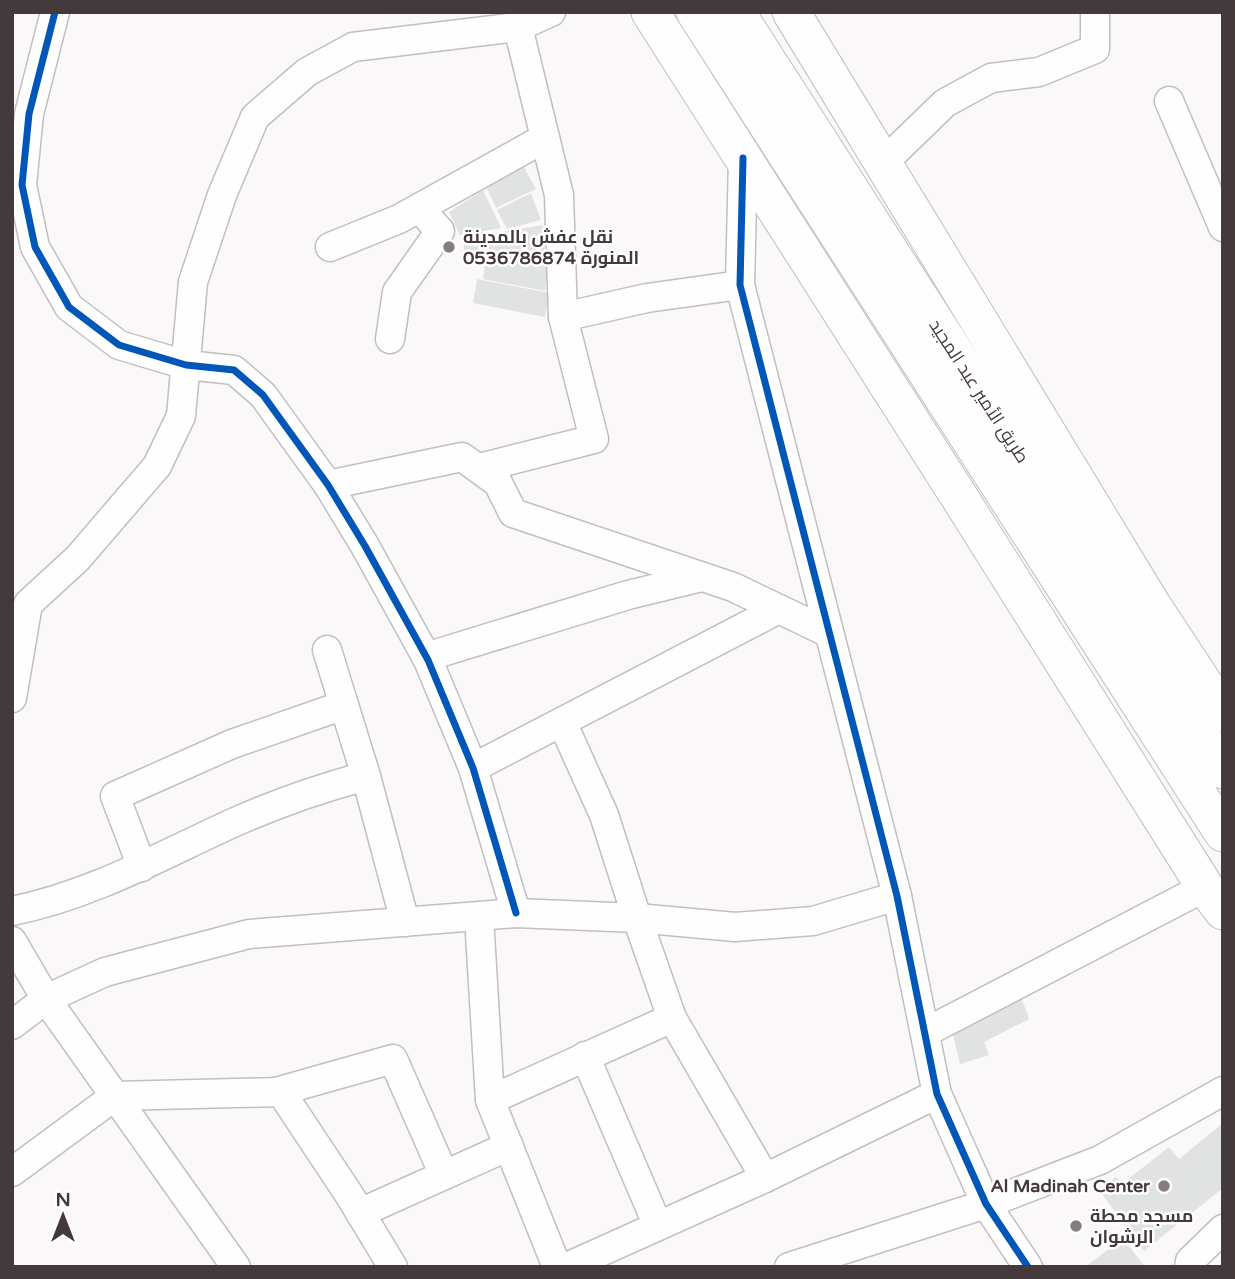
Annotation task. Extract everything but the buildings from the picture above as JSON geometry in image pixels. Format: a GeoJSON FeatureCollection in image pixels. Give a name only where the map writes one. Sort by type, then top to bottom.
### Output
{"type":"FeatureCollection","features":[{"type":"Feature","properties":{"kind":"main road"},"geometry":{"type":"LineString","coordinates":[[650,12],[1214,899]]}},
{"type":"Feature","properties":{"kind":"main road","name":"طريق الأمير عبد المجيد"},"geometry":{"type":"LineString","coordinates":[[736,12],[1223,770]]}},
{"type":"Feature","properties":{"kind":"main road"},"geometry":{"type":"LineString","coordinates":[[791,12],[1152,605],[1219,698]]}},
{"type":"Feature","properties":{"kind":"main road"},"geometry":{"type":"LineString","coordinates":[[696,15],[1223,833]]}},
{"type":"Feature","properties":{"kind":"street"},"geometry":{"type":"LineString","coordinates":[[55,12],[21,108],[17,184],[35,247],[69,307],[119,345],[186,365],[234,370],[263,395],[328,485],[426,657],[473,768],[516,913]]}},
{"type":"Feature","properties":{"kind":"street"},"geometry":{"type":"LineString","coordinates":[[12,698],[17,607],[78,558],[157,466],[181,416],[193,282],[222,195],[255,117],[307,72],[353,47],[518,27],[551,12]]}},
{"type":"Feature","properties":{"kind":"street"},"geometry":{"type":"LineString","coordinates":[[883,163],[945,103],[991,78],[1040,72],[1095,49],[1095,12]]}},
{"type":"Feature","properties":{"kind":"street"},"geometry":{"type":"LineString","coordinates":[[479,468],[594,439],[563,317],[558,195],[518,27]]}},
{"type":"Feature","properties":{"kind":"street"},"geometry":{"type":"LineString","coordinates":[[1169,101],[1223,227]]}},
{"type":"Feature","properties":{"kind":"street"},"geometry":{"type":"LineString","coordinates":[[330,247],[399,219],[545,138]]}},
{"type":"Feature","properties":{"kind":"street"},"geometry":{"type":"LineString","coordinates":[[743,158],[740,285],[897,896],[937,1094],[986,1205],[1028,1267]]}},
{"type":"Feature","properties":{"kind":"street"},"geometry":{"type":"LineString","coordinates":[[390,339],[397,292],[440,231],[419,208]]}},
{"type":"Feature","properties":{"kind":"street"},"geometry":{"type":"LineString","coordinates":[[563,317],[647,298],[740,285]]}},
{"type":"Feature","properties":{"kind":"street"},"geometry":{"type":"LineString","coordinates":[[328,485],[461,457],[498,483],[513,513],[733,587],[829,634]]}},
{"type":"Feature","properties":{"kind":"street"},"geometry":{"type":"LineString","coordinates":[[426,657],[628,596],[703,577]]}},
{"type":"Feature","properties":{"kind":"street"},"geometry":{"type":"LineString","coordinates":[[473,768],[779,609]]}},
{"type":"Feature","properties":{"kind":"street"},"geometry":{"type":"LineString","coordinates":[[327,650],[366,776],[405,922]]}},
{"type":"Feature","properties":{"kind":"street"},"geometry":{"type":"LineString","coordinates":[[142,867],[116,796],[232,744],[344,705]]}},
{"type":"Feature","properties":{"kind":"street"},"geometry":{"type":"LineString","coordinates":[[562,722],[604,814],[636,918],[672,1018],[765,1178]]}},
{"type":"Feature","properties":{"kind":"street"},"geometry":{"type":"LineString","coordinates":[[12,911],[47,904],[142,867],[234,822],[302,793],[366,776]]}},
{"type":"Feature","properties":{"kind":"street"},"geometry":{"type":"LineString","coordinates":[[12,1025],[46,999],[105,972],[249,934],[516,913],[636,918],[735,927],[813,921],[897,896]]}},
{"type":"Feature","properties":{"kind":"street"},"geometry":{"type":"LineString","coordinates":[[926,1032],[1214,899]]}},
{"type":"Feature","properties":{"kind":"street"},"geometry":{"type":"LineString","coordinates":[[479,917],[490,1100],[557,1267]]}},
{"type":"Feature","properties":{"kind":"street"},"geometry":{"type":"LineString","coordinates":[[12,941],[46,999],[236,1267]]}},
{"type":"Feature","properties":{"kind":"street"},"geometry":{"type":"LineString","coordinates":[[490,1100],[672,1018]]}},
{"type":"Feature","properties":{"kind":"street"},"geometry":{"type":"LineString","coordinates":[[585,1056],[658,1226]]}},
{"type":"Feature","properties":{"kind":"street"},"geometry":{"type":"LineString","coordinates":[[276,1092],[393,1059],[444,1175]]}},
{"type":"Feature","properties":{"kind":"street"},"geometry":{"type":"LineString","coordinates":[[789,1267],[986,1205],[1100,1160],[1223,1091]]}},
{"type":"Feature","properties":{"kind":"street"},"geometry":{"type":"LineString","coordinates":[[12,1172],[116,1096],[281,1092],[393,1267]]}},
{"type":"Feature","properties":{"kind":"street"},"geometry":{"type":"LineString","coordinates":[[567,1267],[765,1178],[937,1094]]}},
{"type":"Feature","properties":{"kind":"street"},"geometry":{"type":"LineString","coordinates":[[360,1213],[509,1146]]}},
{"type":"Feature","properties":{"kind":"street"},"geometry":{"type":"LineString","coordinates":[[1189,1267],[1191,1261],[1223,1229]]}},
{"type":"Feature","properties":{"kind":"cycle path"},"geometry":{"type":"LineString","coordinates":[[55,12],[29,114],[22,185],[35,247],[69,307],[119,345],[186,365],[234,370],[263,395],[328,485],[428,660],[473,768],[516,913]]}},
{"type":"Feature","properties":{"kind":"cycle path"},"geometry":{"type":"LineString","coordinates":[[743,158],[740,285],[897,896],[937,1094],[986,1204],[1028,1267]]}},
{"type":"Feature","properties":{"kind":"place","name":"نقل عفش بالمدينة المنورة 0536786874"},"geometry":{"type":"Point","coordinates":[449,247]}},
{"type":"Feature","properties":{"kind":"place","name":"Al Madinah Center"},"geometry":{"type":"Point","coordinates":[1164,1186]}},
{"type":"Feature","properties":{"kind":"place","name":"مسجد محطة الرشوان"},"geometry":{"type":"Point","coordinates":[1076,1226]}}]}
